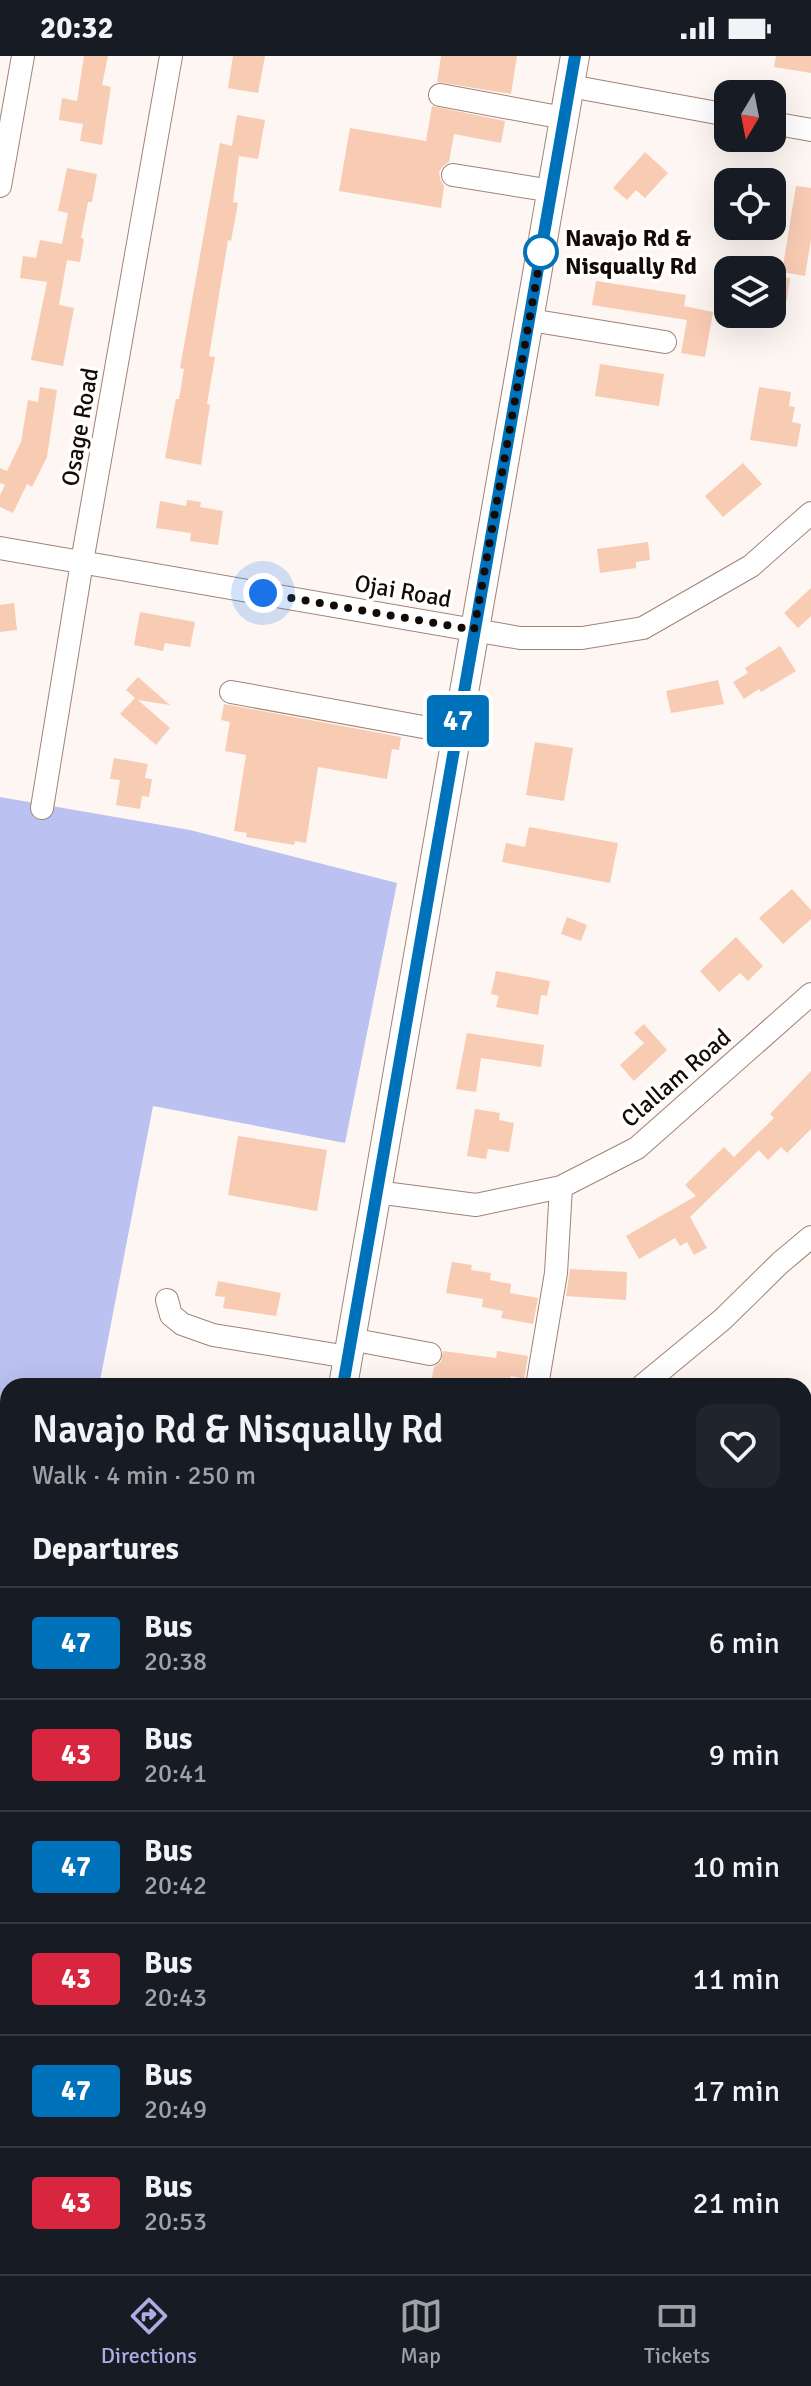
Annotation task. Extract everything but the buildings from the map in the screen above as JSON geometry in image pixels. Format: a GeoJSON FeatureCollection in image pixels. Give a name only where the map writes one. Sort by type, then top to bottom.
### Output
{"type":"FeatureCollection","features":[{"type":"Feature","properties":{"kind":"main road"},"geometry":{"type":"LineString","coordinates":[[344,1378],[575,56]]}},
{"type":"Feature","properties":{"kind":"street"},"geometry":{"type":"LineString","coordinates":[[0,186],[23,56]]}},
{"type":"Feature","properties":{"kind":"street","name":"Osage Road"},"geometry":{"type":"LineString","coordinates":[[42,808],[171,56]]}},
{"type":"Feature","properties":{"kind":"street"},"geometry":{"type":"LineString","coordinates":[[570,86],[714,112]]}},
{"type":"Feature","properties":{"kind":"street"},"geometry":{"type":"LineString","coordinates":[[440,95],[564,118]]}},
{"type":"Feature","properties":{"kind":"street"},"geometry":{"type":"LineString","coordinates":[[786,126],[811,130]]}},
{"type":"Feature","properties":{"kind":"street"},"geometry":{"type":"LineString","coordinates":[[453,175],[552,191]]}},
{"type":"Feature","properties":{"kind":"street"},"geometry":{"type":"LineString","coordinates":[[530,320],[665,342]]}},
{"type":"Feature","properties":{"kind":"street","name":"Ojai Road"},"geometry":{"type":"LineString","coordinates":[[0,548],[520,638],[582,638],[643,628],[751,566],[811,513]]}},
{"type":"Feature","properties":{"kind":"street"},"geometry":{"type":"LineString","coordinates":[[231,692],[456,733]]}},
{"type":"Feature","properties":{"kind":"street","name":"Clallam Road"},"geometry":{"type":"LineString","coordinates":[[376,1192],[476,1205],[561,1187],[637,1148],[811,994]]}},
{"type":"Feature","properties":{"kind":"street"},"geometry":{"type":"LineString","coordinates":[[538,1378],[556,1273],[561,1187]]}},
{"type":"Feature","properties":{"kind":"street"},"geometry":{"type":"LineString","coordinates":[[652,1378],[723,1319],[811,1237]]}},
{"type":"Feature","properties":{"kind":"street"},"geometry":{"type":"LineString","coordinates":[[167,1300],[171,1315],[182,1324],[213,1335],[430,1354]]}},
{"type":"Feature","properties":{"kind":"shaded area"},"geometry":{"type":"Polygon","coordinates":[[[0,797],[190,830],[397,883],[345,1143],[153,1106],[101,1378],[0,1378],[0,797]]]}},
{"type":"Feature","properties":{"kind":"bus line","name":"47"},"geometry":{"type":"LineString","coordinates":[[344,1378],[575,56]]}},
{"type":"Feature","properties":{"kind":"place","name":"Navajo Rd & Nisqually Rd"},"geometry":{"type":"Point","coordinates":[541,252]}},
{"type":"Feature","properties":{"kind":"route"},"geometry":{"type":"LineString","coordinates":[[263,593],[474,630],[543,243],[541,252]]}}]}
